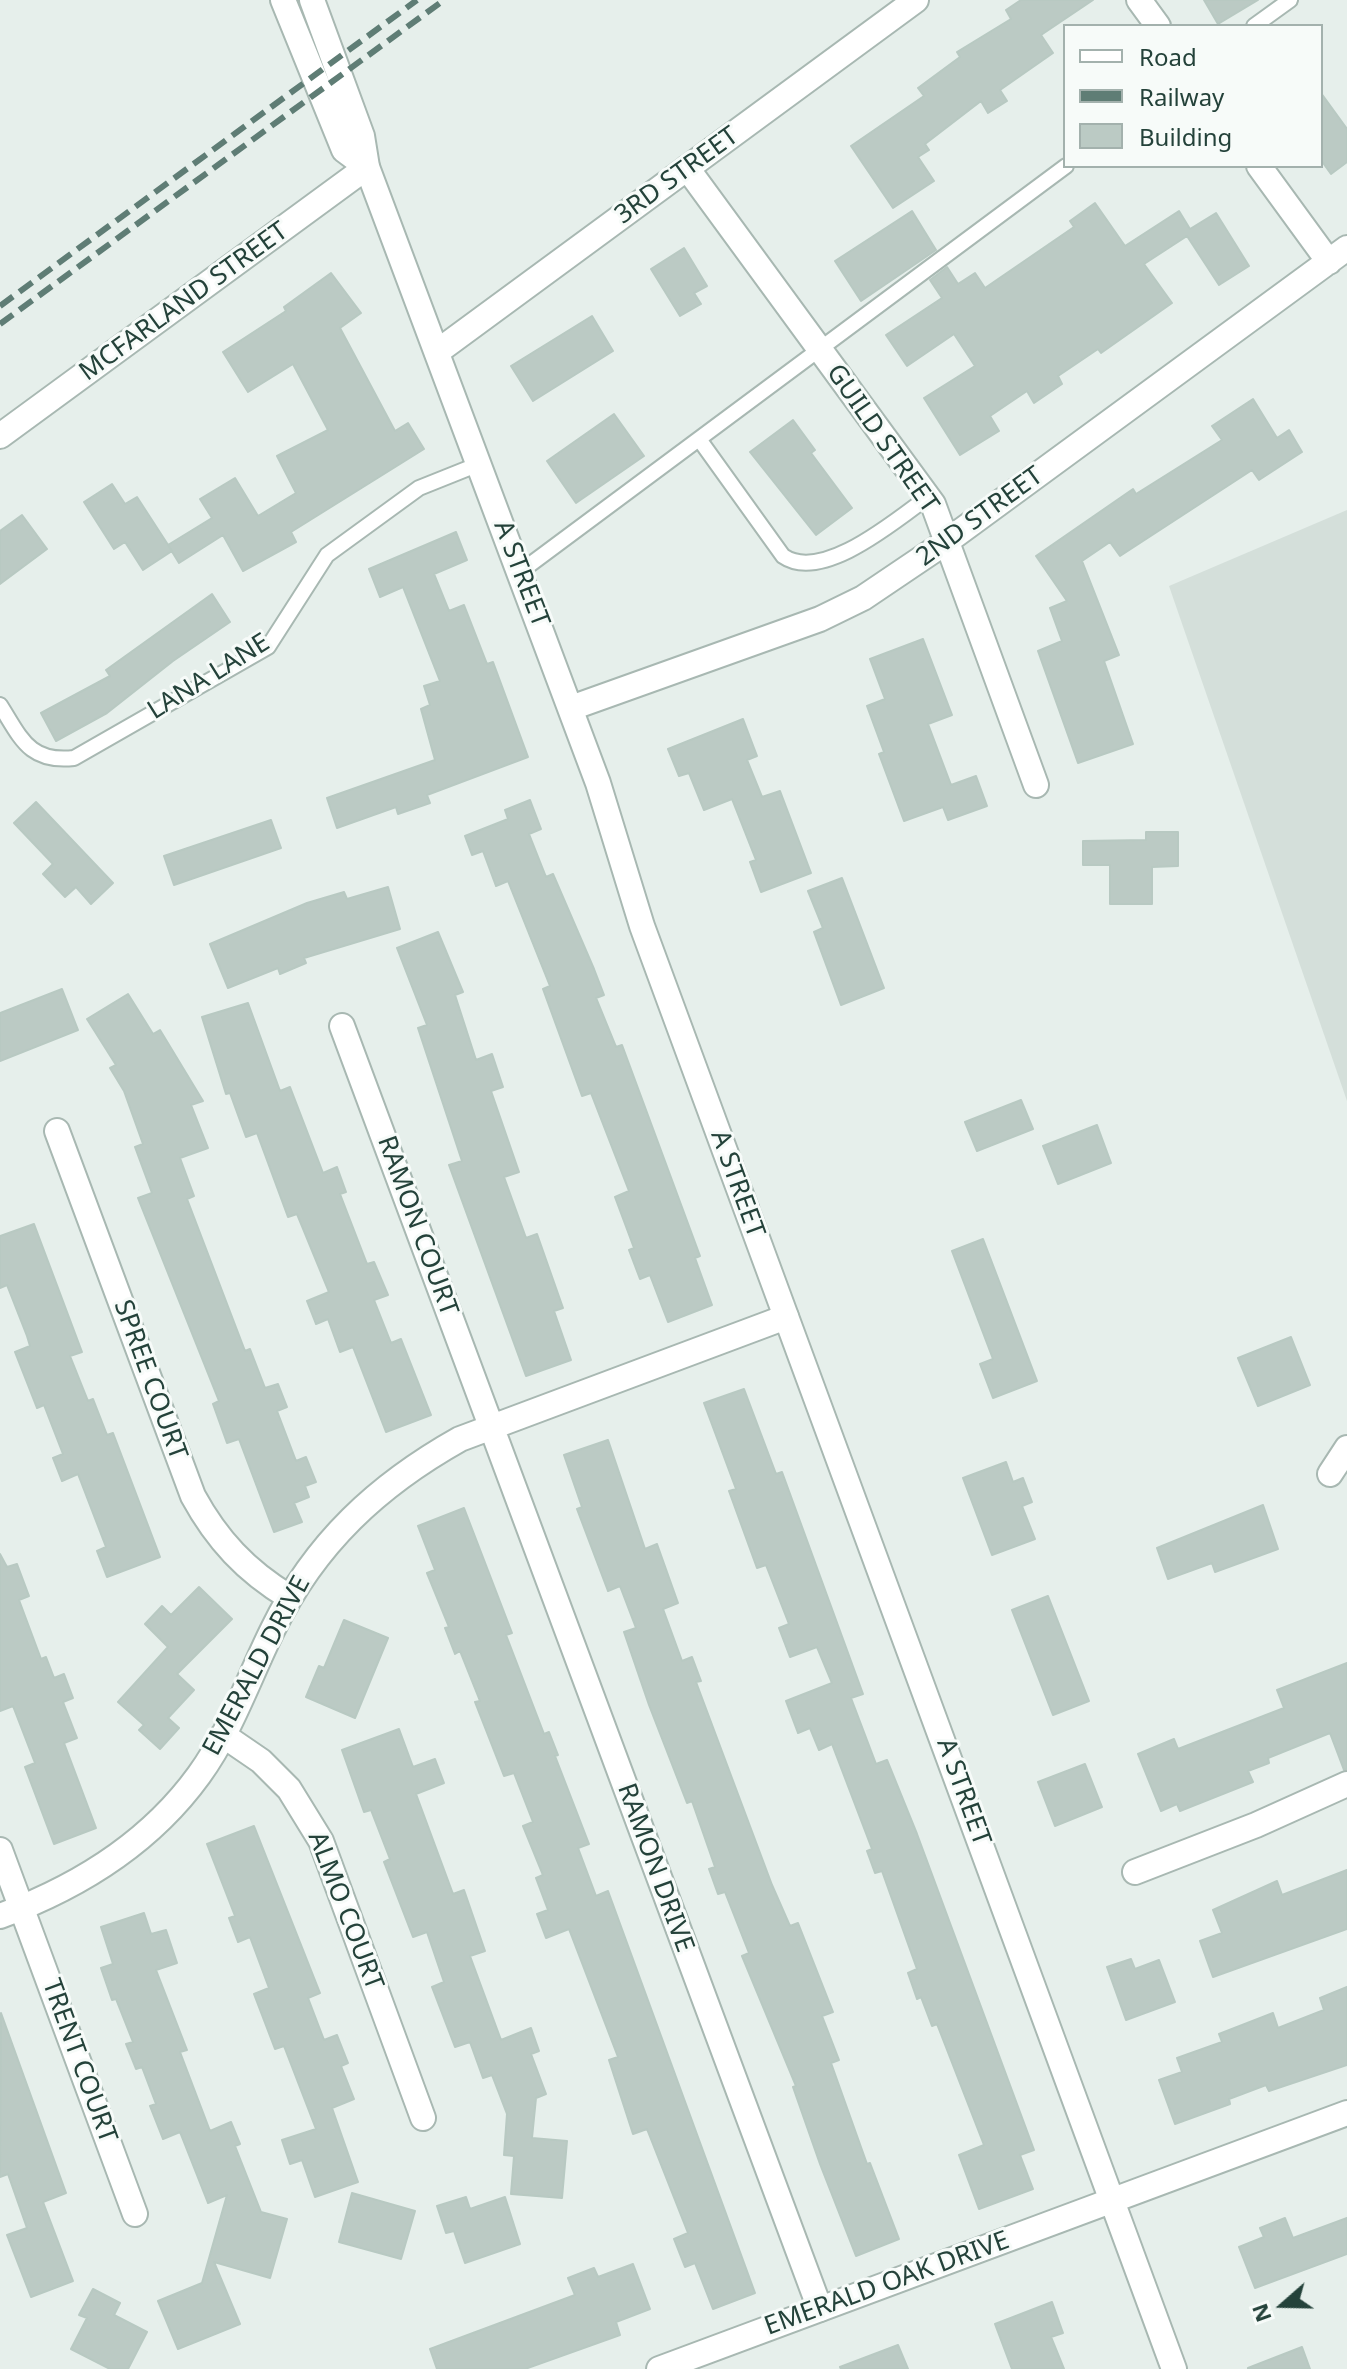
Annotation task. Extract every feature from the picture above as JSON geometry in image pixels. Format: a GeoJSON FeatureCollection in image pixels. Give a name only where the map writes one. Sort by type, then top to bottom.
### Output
{"type":"FeatureCollection","features":[{"type":"Feature","properties":{"kind":"street","name":"A STREET"},"geometry":{"type":"LineString","coordinates":[[283,0],[344,150],[367,167]]}},
{"type":"Feature","properties":{"kind":"street","name":"A STREET"},"geometry":{"type":"LineString","coordinates":[[312,0],[362,136],[367,167],[598,783],[642,926],[1174,2369]]}},
{"type":"Feature","properties":{"kind":"street","name":"3RD STREET"},"geometry":{"type":"LineString","coordinates":[[437,352],[916,0]]}},
{"type":"Feature","properties":{"kind":"street"},"geometry":{"type":"LineString","coordinates":[[1139,0],[1157,24]]}},
{"type":"Feature","properties":{"kind":"street","name":"MCFARLAND STREET"},"geometry":{"type":"LineString","coordinates":[[0,436],[367,167]]}},
{"type":"Feature","properties":{"kind":"street","name":"GUILD STREET"},"geometry":{"type":"LineString","coordinates":[[687,168],[928,497],[1036,785]]}},
{"type":"Feature","properties":{"kind":"street"},"geometry":{"type":"LineString","coordinates":[[1261,168],[1338,255]]}},
{"type":"Feature","properties":{"kind":"street","name":"2ND STREET"},"geometry":{"type":"LineString","coordinates":[[571,708],[820,619],[863,598],[946,542],[1338,255]]}},
{"type":"Feature","properties":{"kind":"street","name":"RAMON COURT"},"geometry":{"type":"LineString","coordinates":[[342,1026],[491,1426]]}},
{"type":"Feature","properties":{"kind":"street","name":"SPREE COURT"},"geometry":{"type":"LineString","coordinates":[[57,1131],[193,1496],[211,1529],[235,1558],[263,1582],[289,1597]]}},
{"type":"Feature","properties":{"kind":"street","name":"EMERALD DRIVE"},"geometry":{"type":"LineString","coordinates":[[11,1912],[62,1891],[133,1845],[171,1809],[199,1774],[223,1735],[289,1597],[314,1558],[375,1494],[413,1465],[491,1426],[786,1317]]}},
{"type":"Feature","properties":{"kind":"street","name":"RAMON DRIVE"},"geometry":{"type":"LineString","coordinates":[[491,1426],[820,2309]]}},
{"type":"Feature","properties":{"kind":"street"},"geometry":{"type":"LineString","coordinates":[[1330,1474],[1347,1448]]}},
{"type":"Feature","properties":{"kind":"street","name":"ALMO COURT"},"geometry":{"type":"LineString","coordinates":[[223,1735],[261,1761],[289,1789],[321,1841],[423,2118]]}},
{"type":"Feature","properties":{"kind":"street"},"geometry":{"type":"LineString","coordinates":[[1135,1872],[1232,1835],[1347,1784]]}},
{"type":"Feature","properties":{"kind":"street","name":"TRENT COURT"},"geometry":{"type":"LineString","coordinates":[[0,1850],[11,1912],[135,2214]]}},
{"type":"Feature","properties":{"kind":"street","name":"EMERALD OAK DRIVE"},"geometry":{"type":"LineString","coordinates":[[659,2369],[1347,2113]]}},
{"type":"Feature","properties":{"kind":"lane"},"geometry":{"type":"LineString","coordinates":[[1257,24],[1290,0]]}},
{"type":"Feature","properties":{"kind":"lane"},"geometry":{"type":"LineString","coordinates":[[520,572],[1063,168]]}},
{"type":"Feature","properties":{"kind":"lane"},"geometry":{"type":"LineString","coordinates":[[699,439],[783,556],[795,564],[812,564],[868,540],[928,497]]}},
{"type":"Feature","properties":{"kind":"lane","name":"LANA LANE"},"geometry":{"type":"LineString","coordinates":[[0,705],[34,752],[58,760],[74,758],[268,647],[327,555],[419,488],[479,464]]}},
{"type":"Feature","properties":{"kind":"shaded area"},"geometry":{"type":"Polygon","coordinates":[[[1347,510],[1347,1101],[1169,586],[1347,510]]]}},
{"type":"Feature","properties":{"kind":"building"},"geometry":{"type":"Polygon","coordinates":[[[1021,0],[1093,0],[1041,35],[1053,53],[1000,90],[1007,101],[988,113],[981,101],[925,144],[929,150],[918,157],[934,181],[893,208],[851,146],[924,96],[918,88],[960,57],[957,52],[1011,19],[1006,10],[1021,0]]]}},
{"type":"Feature","properties":{"kind":"building"},"geometry":{"type":"Polygon","coordinates":[[[1204,0],[1258,0],[1218,24],[1204,0]]]}},
{"type":"Feature","properties":{"kind":"building"},"geometry":{"type":"Polygon","coordinates":[[[1323,96],[1347,129],[1347,162],[1331,174],[1323,163],[1323,96]]]}},
{"type":"Feature","properties":{"kind":"building"},"geometry":{"type":"Polygon","coordinates":[[[1095,203],[1125,246],[1179,211],[1190,229],[1216,213],[1249,266],[1219,285],[1187,236],[1144,264],[1172,303],[1101,353],[1098,349],[1058,376],[1062,384],[1034,403],[1027,391],[990,416],[999,431],[960,455],[924,398],[975,366],[954,334],[907,366],[886,335],[942,298],[930,280],[947,267],[958,284],[975,273],[985,288],[1074,227],[1070,221],[1095,203]]]}},
{"type":"Feature","properties":{"kind":"building"},"geometry":{"type":"Polygon","coordinates":[[[912,211],[936,250],[861,301],[835,261],[912,211]]]}},
{"type":"Feature","properties":{"kind":"building"},"geometry":{"type":"Polygon","coordinates":[[[684,248],[707,286],[694,293],[701,304],[680,316],[651,269],[684,248]]]}},
{"type":"Feature","properties":{"kind":"building"},"geometry":{"type":"Polygon","coordinates":[[[331,273],[361,313],[340,328],[395,431],[408,423],[424,449],[291,532],[296,542],[243,571],[223,535],[179,563],[168,545],[212,518],[200,499],[235,478],[258,516],[296,493],[277,456],[328,430],[293,364],[248,392],[223,352],[286,311],[284,307],[331,273]]]}},
{"type":"Feature","properties":{"kind":"building"},"geometry":{"type":"Polygon","coordinates":[[[592,316],[613,351],[533,401],[511,366],[592,316]]]}},
{"type":"Feature","properties":{"kind":"building"},"geometry":{"type":"Polygon","coordinates":[[[1253,399],[1277,438],[1289,430],[1302,452],[1259,480],[1252,470],[1120,556],[1110,542],[1082,561],[1119,655],[1104,661],[1133,744],[1078,763],[1038,651],[1062,641],[1050,608],[1067,601],[1036,556],[1133,489],[1136,494],[1222,440],[1212,426],[1253,399]]]}},
{"type":"Feature","properties":{"kind":"building"},"geometry":{"type":"Polygon","coordinates":[[[614,414],[644,456],[576,503],[547,461],[614,414]]]}},
{"type":"Feature","properties":{"kind":"building"},"geometry":{"type":"Polygon","coordinates":[[[793,420],[815,450],[811,453],[852,508],[816,535],[750,452],[793,420]]]}},
{"type":"Feature","properties":{"kind":"building"},"geometry":{"type":"Polygon","coordinates":[[[112,484],[125,504],[137,497],[172,551],[143,570],[125,542],[114,549],[84,502],[112,484]]]}},
{"type":"Feature","properties":{"kind":"building"},"geometry":{"type":"Polygon","coordinates":[[[22,515],[47,549],[0,584],[0,531],[22,515]]]}},
{"type":"Feature","properties":{"kind":"building"},"geometry":{"type":"Polygon","coordinates":[[[456,532],[467,560],[434,574],[449,611],[464,605],[487,664],[493,662],[528,757],[427,795],[430,803],[398,814],[396,807],[337,828],[327,798],[435,760],[421,709],[430,705],[424,686],[440,681],[403,587],[380,597],[369,569],[456,532]]]}},
{"type":"Feature","properties":{"kind":"building"},"geometry":{"type":"Polygon","coordinates":[[[212,594],[230,622],[173,661],[107,713],[56,741],[41,713],[110,676],[106,670],[212,594]]]}},
{"type":"Feature","properties":{"kind":"building"},"geometry":{"type":"Polygon","coordinates":[[[923,639],[952,715],[928,724],[951,785],[976,776],[987,806],[948,820],[943,807],[904,821],[879,754],[884,752],[867,706],[885,699],[870,659],[923,639]]]}},
{"type":"Feature","properties":{"kind":"building"},"geometry":{"type":"Polygon","coordinates":[[[743,719],[757,756],[747,760],[762,797],[780,791],[811,873],[761,892],[750,862],[756,860],[732,799],[704,810],[689,773],[679,776],[668,749],[743,719]]]}},
{"type":"Feature","properties":{"kind":"building"},"geometry":{"type":"Polygon","coordinates":[[[530,800],[541,829],[529,834],[546,877],[553,874],[594,969],[604,995],[596,998],[616,1047],[622,1045],[700,1256],[695,1258],[712,1305],[668,1322],[650,1275],[640,1279],[629,1250],[634,1248],[615,1197],[629,1191],[591,1093],[582,1096],[543,989],[550,986],[508,881],[496,886],[483,851],[472,855],[465,836],[508,819],[505,810],[530,800]]]}},
{"type":"Feature","properties":{"kind":"building"},"geometry":{"type":"Polygon","coordinates":[[[36,802],[113,883],[91,904],[76,887],[65,897],[43,874],[53,864],[14,823],[36,802]]]}},
{"type":"Feature","properties":{"kind":"building"},"geometry":{"type":"Polygon","coordinates":[[[271,820],[281,848],[174,885],[164,856],[271,820]]]}},
{"type":"Feature","properties":{"kind":"building"},"geometry":{"type":"Polygon","coordinates":[[[1146,832],[1178,832],[1178,866],[1152,867],[1152,904],[1110,904],[1110,865],[1083,865],[1083,841],[1146,840],[1146,832]]]}},
{"type":"Feature","properties":{"kind":"building"},"geometry":{"type":"Polygon","coordinates":[[[842,878],[884,988],[841,1005],[814,932],[823,928],[808,891],[842,878]]]}},
{"type":"Feature","properties":{"kind":"building"},"geometry":{"type":"Polygon","coordinates":[[[388,887],[400,929],[304,958],[306,963],[280,974],[278,968],[228,988],[210,944],[307,903],[344,892],[347,899],[388,887]]]}},
{"type":"Feature","properties":{"kind":"building"},"geometry":{"type":"Polygon","coordinates":[[[438,932],[463,992],[455,995],[476,1060],[492,1054],[503,1087],[491,1091],[519,1172],[504,1177],[526,1238],[537,1234],[563,1308],[554,1311],[571,1360],[526,1376],[449,1165],[462,1161],[418,1028],[427,1025],[397,948],[438,932]]]}},
{"type":"Feature","properties":{"kind":"building"},"geometry":{"type":"Polygon","coordinates":[[[62,989],[78,1030],[0,1061],[0,1013],[62,989]]]}},
{"type":"Feature","properties":{"kind":"building"},"geometry":{"type":"Polygon","coordinates":[[[128,994],[153,1034],[160,1030],[203,1101],[191,1105],[208,1148],[180,1158],[194,1196],[187,1199],[245,1351],[250,1349],[265,1388],[278,1384],[287,1407],[277,1411],[296,1461],[306,1457],[316,1482],[305,1486],[309,1497],[294,1503],[302,1522],[274,1532],[239,1439],[227,1443],[213,1404],[219,1401],[138,1198],[152,1193],[135,1147],[143,1144],[124,1091],[110,1068],[116,1065],[87,1019],[128,994]]]}},
{"type":"Feature","properties":{"kind":"building"},"geometry":{"type":"Polygon","coordinates":[[[248,1003],[280,1091],[290,1087],[323,1173],[337,1167],[346,1192],[340,1194],[367,1264],[374,1262],[388,1295],[374,1300],[391,1343],[401,1339],[431,1415],[386,1432],[353,1347],[340,1352],[328,1319],[316,1324],[307,1301],[329,1292],[297,1214],[288,1217],[257,1133],[246,1137],[230,1093],[226,1094],[202,1017],[248,1003]]]}},
{"type":"Feature","properties":{"kind":"building"},"geometry":{"type":"Polygon","coordinates":[[[1021,1100],[1033,1129],[977,1151],[965,1122],[1021,1100]]]}},
{"type":"Feature","properties":{"kind":"building"},"geometry":{"type":"Polygon","coordinates":[[[1097,1125],[1111,1163],[1058,1184],[1043,1146],[1097,1125]]]}},
{"type":"Feature","properties":{"kind":"building"},"geometry":{"type":"Polygon","coordinates":[[[34,1224],[82,1352],[70,1356],[88,1401],[93,1399],[107,1435],[113,1433],[160,1557],[107,1577],[97,1551],[106,1547],[78,1474],[62,1481],[53,1458],[63,1454],[44,1405],[37,1408],[15,1352],[30,1346],[27,1336],[7,1285],[0,1288],[0,1236],[34,1224]]]}},
{"type":"Feature","properties":{"kind":"building"},"geometry":{"type":"Polygon","coordinates":[[[983,1239],[1037,1381],[993,1398],[980,1364],[993,1359],[952,1251],[983,1239]]]}},
{"type":"Feature","properties":{"kind":"building"},"geometry":{"type":"Polygon","coordinates":[[[1291,1337],[1310,1385],[1258,1406],[1238,1358],[1291,1337]]]}},
{"type":"Feature","properties":{"kind":"building"},"geometry":{"type":"Polygon","coordinates":[[[744,1389],[776,1474],[782,1472],[863,1694],[851,1698],[876,1764],[887,1760],[1034,2150],[1020,2155],[1033,2189],[979,2209],[959,2155],[984,2145],[937,2024],[932,2026],[921,1997],[917,1999],[908,1973],[917,1969],[882,1871],[875,1873],[867,1851],[872,1849],[832,1744],[819,1750],[810,1728],[798,1733],[786,1701],[832,1683],[817,1647],[790,1657],[779,1628],[789,1624],[766,1565],[757,1568],[729,1491],[736,1489],[704,1403],[744,1389]]]}},
{"type":"Feature","properties":{"kind":"building"},"geometry":{"type":"Polygon","coordinates":[[[608,1440],[645,1549],[657,1544],[678,1603],[663,1609],[682,1661],[692,1657],[701,1681],[696,1682],[772,1885],[790,1926],[798,1923],[833,2012],[822,2016],[839,2060],[831,2063],[867,2164],[870,2163],[899,2239],[856,2256],[820,2164],[793,2087],[796,2086],[742,1956],[749,1953],[725,1892],[718,1894],[709,1869],[715,1867],[692,1801],[687,1803],[649,1705],[624,1632],[636,1628],[620,1586],[608,1591],[577,1509],[582,1507],[564,1455],[608,1440]]]}},
{"type":"Feature","properties":{"kind":"building"},"geometry":{"type":"Polygon","coordinates":[[[1006,1462],[1013,1482],[1023,1478],[1032,1502],[1022,1506],[1035,1539],[992,1555],[963,1478],[1006,1462]]]}},
{"type":"Feature","properties":{"kind":"building"},"geometry":{"type":"Polygon","coordinates":[[[1263,1505],[1278,1549],[1215,1572],[1212,1563],[1168,1579],[1157,1548],[1263,1505]]]}},
{"type":"Feature","properties":{"kind":"building"},"geometry":{"type":"Polygon","coordinates":[[[464,1508],[512,1633],[506,1635],[544,1734],[549,1732],[558,1755],[555,1756],[589,1844],[578,1848],[596,1896],[608,1891],[755,2293],[713,2309],[695,2263],[685,2267],[674,2239],[688,2233],[647,2129],[633,2134],[609,2060],[618,2057],[569,1929],[546,1938],[537,1914],[548,1910],[536,1878],[543,1875],[523,1826],[533,1822],[514,1773],[504,1776],[475,1702],[480,1701],[460,1651],[455,1654],[445,1628],[449,1627],[427,1573],[435,1570],[418,1526],[464,1508]]]}},
{"type":"Feature","properties":{"kind":"building"},"geometry":{"type":"Polygon","coordinates":[[[0,1554],[7,1567],[17,1564],[29,1596],[19,1600],[41,1659],[46,1657],[54,1678],[64,1674],[73,1698],[63,1702],[77,1738],[64,1743],[96,1828],[54,1844],[25,1767],[35,1763],[13,1706],[0,1711],[0,1554]]]}},
{"type":"Feature","properties":{"kind":"building"},"geometry":{"type":"Polygon","coordinates":[[[199,1587],[232,1619],[177,1674],[194,1690],[168,1718],[179,1728],[160,1749],[139,1730],[144,1725],[118,1702],[168,1647],[145,1624],[162,1606],[171,1615],[199,1587]]]}},
{"type":"Feature","properties":{"kind":"building"},"geometry":{"type":"Polygon","coordinates":[[[1048,1596],[1089,1701],[1053,1715],[1012,1610],[1048,1596]]]}},
{"type":"Feature","properties":{"kind":"building"},"geometry":{"type":"Polygon","coordinates":[[[344,1620],[388,1638],[355,1718],[306,1697],[319,1666],[324,1668],[344,1620]]]}},
{"type":"Feature","properties":{"kind":"building"},"geometry":{"type":"Polygon","coordinates":[[[1347,1663],[1347,1769],[1344,1770],[1330,1733],[1268,1758],[1269,1763],[1248,1771],[1253,1782],[1180,1811],[1177,1804],[1161,1811],[1138,1754],[1174,1739],[1178,1749],[1284,1708],[1277,1690],[1347,1663]]]}},
{"type":"Feature","properties":{"kind":"building"},"geometry":{"type":"Polygon","coordinates":[[[399,1729],[413,1767],[435,1759],[444,1783],[416,1794],[453,1894],[464,1890],[485,1951],[470,1956],[501,2040],[531,2028],[539,2051],[531,2054],[546,2094],[536,2098],[532,2138],[567,2141],[562,2198],[511,2194],[514,2156],[504,2155],[507,2114],[492,2075],[483,2078],[470,2042],[455,2047],[432,1987],[444,1982],[427,1932],[413,1937],[384,1862],[390,1859],[371,1810],[364,1812],[342,1750],[399,1729]]]}},
{"type":"Feature","properties":{"kind":"building"},"geometry":{"type":"Polygon","coordinates":[[[1085,1764],[1102,1807],[1055,1826],[1038,1782],[1085,1764]]]}},
{"type":"Feature","properties":{"kind":"building"},"geometry":{"type":"Polygon","coordinates":[[[254,1826],[320,1993],[308,1998],[324,2040],[337,2035],[348,2063],[341,2066],[354,2099],[332,2108],[358,2182],[315,2197],[302,2160],[290,2164],[282,2140],[316,2129],[284,2046],[275,2049],[254,1994],[269,1988],[250,1937],[238,1942],[229,1918],[235,1916],[207,1844],[254,1826]]]}},
{"type":"Feature","properties":{"kind":"building"},"geometry":{"type":"Polygon","coordinates":[[[1347,1870],[1347,1929],[1213,1977],[1200,1941],[1222,1933],[1213,1910],[1277,1881],[1282,1895],[1347,1870]]]}},
{"type":"Feature","properties":{"kind":"building"},"geometry":{"type":"Polygon","coordinates":[[[144,1913],[151,1934],[166,1930],[177,1963],[156,1970],[187,2050],[180,2052],[210,2131],[231,2122],[240,2144],[235,2146],[261,2212],[287,2219],[270,2278],[214,2262],[240,2324],[178,2349],[158,2301],[202,2283],[227,2195],[208,2203],[180,2132],[163,2139],[150,2106],[156,2104],[142,2067],[136,2069],[126,2044],[133,2042],[116,1999],[112,2000],[101,1968],[113,1964],[101,1927],[144,1913]]]}},
{"type":"Feature","properties":{"kind":"building"},"geometry":{"type":"Polygon","coordinates":[[[1131,1959],[1135,1969],[1159,1960],[1175,2002],[1126,2020],[1107,1967],[1131,1959]]]}},
{"type":"Feature","properties":{"kind":"building"},"geometry":{"type":"Polygon","coordinates":[[[1347,1987],[1347,2065],[1269,2091],[1266,2085],[1229,2099],[1230,2104],[1175,2124],[1159,2080],[1182,2072],[1177,2058],[1222,2042],[1219,2034],[1273,2013],[1278,2028],[1324,2010],[1320,1998],[1347,1987]]]}},
{"type":"Feature","properties":{"kind":"building"},"geometry":{"type":"Polygon","coordinates":[[[1,2013],[66,2193],[43,2202],[73,2281],[31,2297],[7,2235],[27,2228],[8,2174],[0,2177],[1,2013]]]}},
{"type":"Feature","properties":{"kind":"building"},"geometry":{"type":"Polygon","coordinates":[[[352,2193],[415,2211],[401,2259],[339,2242],[352,2193]]]}},
{"type":"Feature","properties":{"kind":"building"},"geometry":{"type":"Polygon","coordinates":[[[466,2197],[470,2209],[505,2197],[520,2244],[465,2263],[454,2231],[446,2233],[437,2206],[466,2197]]]}},
{"type":"Feature","properties":{"kind":"building"},"geometry":{"type":"Polygon","coordinates":[[[1285,2218],[1293,2238],[1347,2218],[1347,2254],[1255,2288],[1239,2247],[1264,2237],[1260,2228],[1285,2218]]]}},
{"type":"Feature","properties":{"kind":"building"},"geometry":{"type":"Polygon","coordinates":[[[633,2264],[650,2309],[616,2322],[620,2335],[525,2369],[437,2369],[430,2349],[575,2295],[568,2278],[594,2268],[598,2277],[633,2264]]]}},
{"type":"Feature","properties":{"kind":"building"},"geometry":{"type":"Polygon","coordinates":[[[93,2289],[120,2303],[114,2315],[147,2332],[128,2369],[110,2369],[71,2349],[87,2318],[79,2315],[93,2289]]]}},
{"type":"Feature","properties":{"kind":"building"},"geometry":{"type":"Polygon","coordinates":[[[1052,2302],[1063,2333],[1051,2337],[1064,2369],[1012,2369],[995,2324],[1052,2302]]]}},
{"type":"Feature","properties":{"kind":"building"},"geometry":{"type":"Polygon","coordinates":[[[898,2345],[908,2369],[840,2367],[898,2345]]]}},
{"type":"Feature","properties":{"kind":"building"},"geometry":{"type":"Polygon","coordinates":[[[1302,2347],[1310,2369],[1248,2369],[1248,2368],[1302,2347]]]}},
{"type":"Feature","properties":{"kind":"railway"},"geometry":{"type":"LineString","coordinates":[[0,306],[417,0]]}},
{"type":"Feature","properties":{"kind":"railway"},"geometry":{"type":"LineString","coordinates":[[0,324],[444,0]]}}]}
